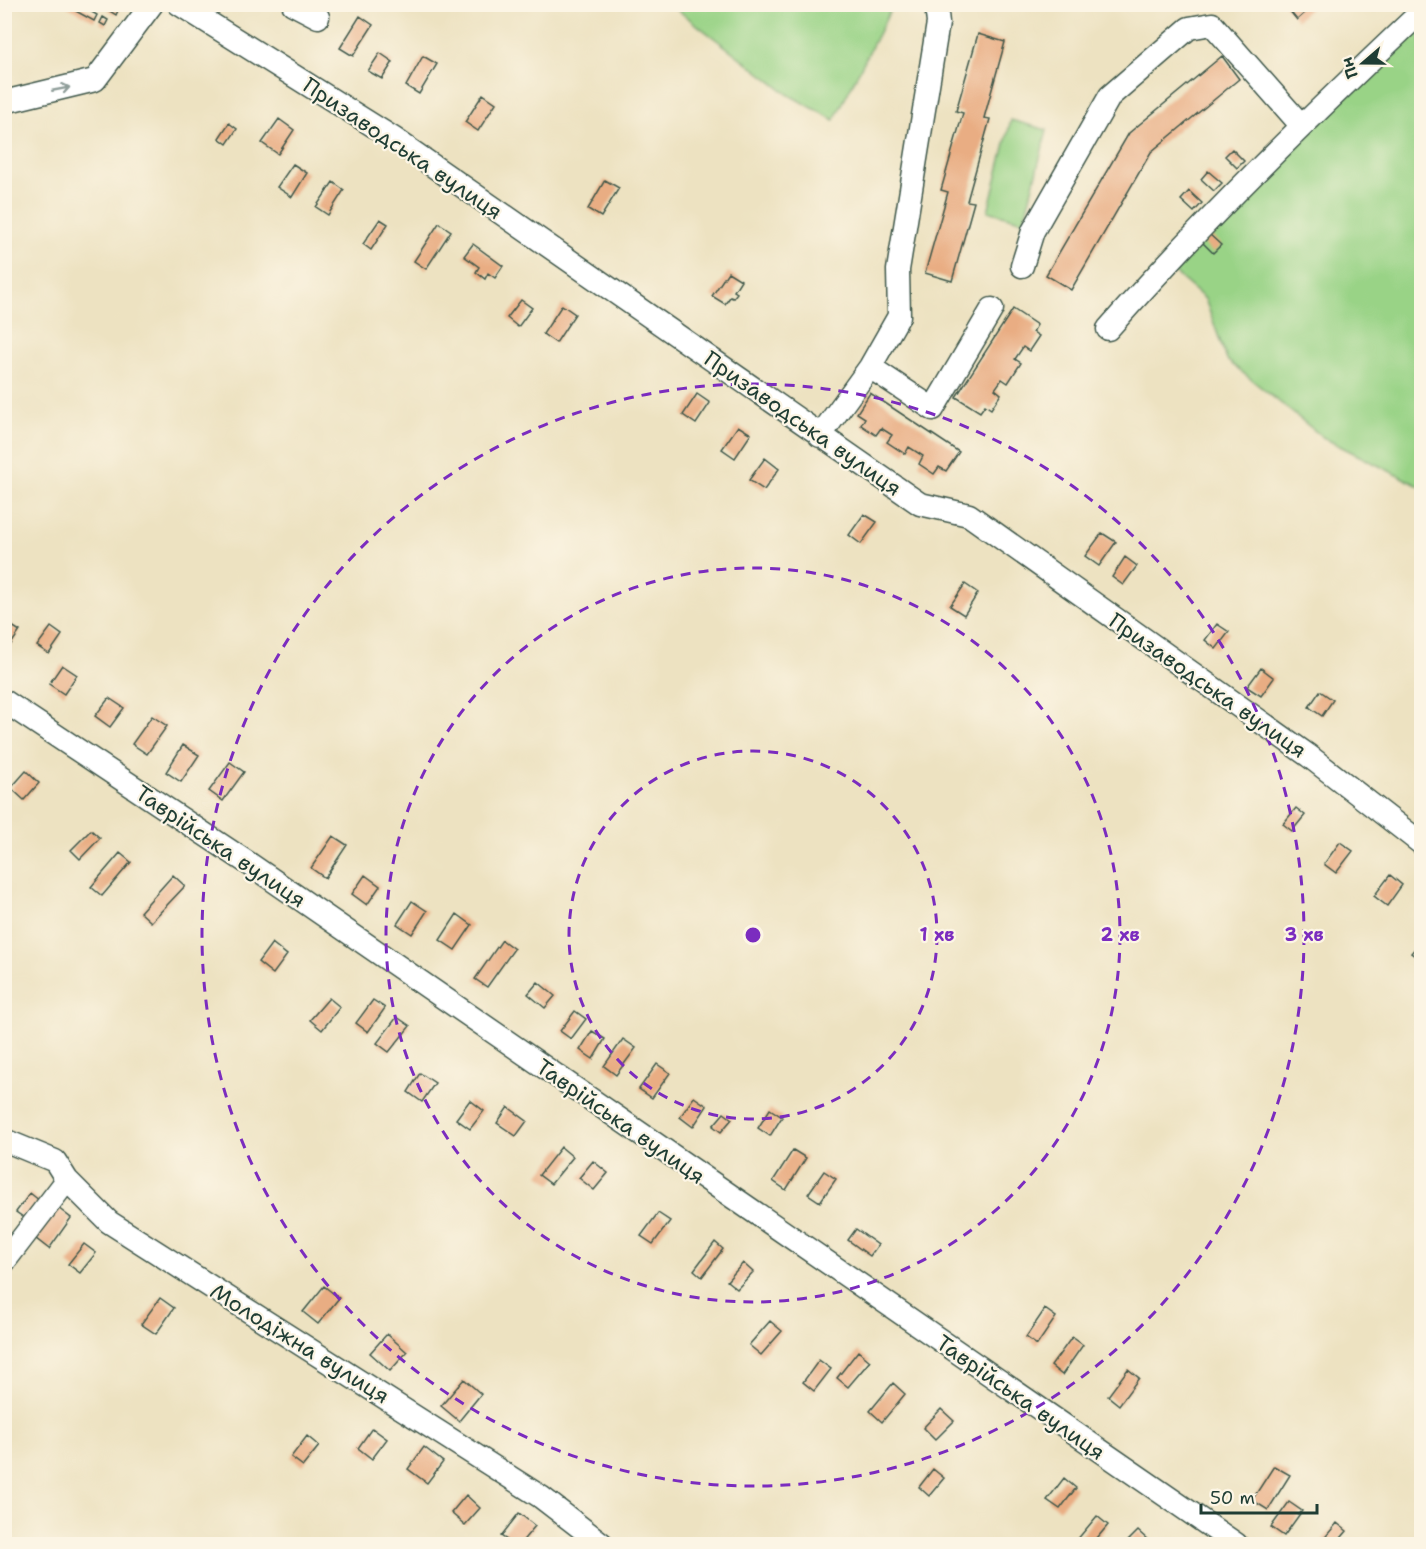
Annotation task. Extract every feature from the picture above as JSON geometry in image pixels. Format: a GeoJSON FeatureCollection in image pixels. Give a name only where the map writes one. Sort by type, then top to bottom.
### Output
{"type":"FeatureCollection","features":[{"type":"Feature","properties":{"kind":"street"},"geometry":{"type":"LineString","coordinates":[[4,102],[95,80],[152,4]]}},
{"type":"Feature","properties":{"kind":"street","name":"Призаводська вулиця"},"geometry":{"type":"LineString","coordinates":[[179,4],[393,138],[920,504],[969,515],[1309,756],[1422,844]]}},
{"type":"Feature","properties":{"kind":"street"},"geometry":{"type":"LineString","coordinates":[[293,4],[318,17]]}},
{"type":"Feature","properties":{"kind":"street"},"geometry":{"type":"LineString","coordinates":[[820,436],[870,367],[899,315],[898,270],[938,23],[936,4]]}},
{"type":"Feature","properties":{"kind":"street"},"geometry":{"type":"LineString","coordinates":[[1108,329],[1155,276],[1301,125],[1422,11]]}},
{"type":"Feature","properties":{"kind":"street"},"geometry":{"type":"LineString","coordinates":[[1022,266],[1034,231],[1110,96],[1189,28],[1212,24],[1301,125]]}},
{"type":"Feature","properties":{"kind":"street"},"geometry":{"type":"LineString","coordinates":[[870,367],[933,409],[992,309]]}},
{"type":"Feature","properties":{"kind":"street","name":"Таврійська вулиця"},"geometry":{"type":"LineString","coordinates":[[4,700],[248,863],[1236,1545]]}},
{"type":"Feature","properties":{"kind":"street","name":"Молодіжна вулиця"},"geometry":{"type":"LineString","coordinates":[[4,1140],[55,1161],[67,1180],[109,1222],[512,1478],[602,1545]]}},
{"type":"Feature","properties":{"kind":"street"},"geometry":{"type":"LineString","coordinates":[[4,1262],[67,1180]]}},
{"type":"Feature","properties":{"kind":"green space"},"geometry":{"type":"Polygon","coordinates":[[[890,4],[892,7],[834,120],[789,95],[671,5],[890,4]]]}},
{"type":"Feature","properties":{"kind":"green space"},"geometry":{"type":"Polygon","coordinates":[[[1421,22],[1421,487],[1324,438],[1227,360],[1205,299],[1169,268],[1421,22]]]}},
{"type":"Feature","properties":{"kind":"green space"},"geometry":{"type":"Polygon","coordinates":[[[1011,120],[1047,130],[1024,221],[988,211],[1011,120]]]}},
{"type":"Feature","properties":{"kind":"building"},"geometry":{"type":"Polygon","coordinates":[[[63,4],[78,4],[97,15],[94,21],[63,4]]]}},
{"type":"Feature","properties":{"kind":"building"},"geometry":{"type":"Polygon","coordinates":[[[111,4],[121,4],[116,15],[108,10],[111,4]]]}},
{"type":"Feature","properties":{"kind":"building"},"geometry":{"type":"Polygon","coordinates":[[[1284,4],[1315,4],[1297,20],[1284,4]]]}},
{"type":"Feature","properties":{"kind":"building"},"geometry":{"type":"Polygon","coordinates":[[[360,16],[373,25],[353,56],[340,48],[360,16]]]}},
{"type":"Feature","properties":{"kind":"building"},"geometry":{"type":"Polygon","coordinates":[[[103,17],[108,20],[105,26],[100,23],[103,17]]]}},
{"type":"Feature","properties":{"kind":"building"},"geometry":{"type":"Polygon","coordinates":[[[978,34],[1005,42],[984,118],[990,119],[967,201],[974,202],[952,281],[925,273],[948,192],[941,190],[963,113],[956,111],[978,34]]]}},
{"type":"Feature","properties":{"kind":"building"},"geometry":{"type":"Polygon","coordinates":[[[380,53],[393,62],[382,79],[368,71],[380,53]]]}},
{"type":"Feature","properties":{"kind":"building"},"geometry":{"type":"Polygon","coordinates":[[[423,56],[437,64],[419,94],[406,86],[423,56]]]}},
{"type":"Feature","properties":{"kind":"building"},"geometry":{"type":"Polygon","coordinates":[[[1222,56],[1239,79],[1151,152],[1071,290],[1046,275],[1129,133],[1222,56]]]}},
{"type":"Feature","properties":{"kind":"building"},"geometry":{"type":"Polygon","coordinates":[[[483,94],[496,103],[478,131],[465,122],[483,94]]]}},
{"type":"Feature","properties":{"kind":"building"},"geometry":{"type":"Polygon","coordinates":[[[279,119],[294,130],[278,154],[262,143],[279,119]]]}},
{"type":"Feature","properties":{"kind":"building"},"geometry":{"type":"Polygon","coordinates":[[[229,123],[237,129],[227,144],[219,138],[229,123]]]}},
{"type":"Feature","properties":{"kind":"building"},"geometry":{"type":"Polygon","coordinates":[[[1232,149],[1244,161],[1237,168],[1225,156],[1232,149]]]}},
{"type":"Feature","properties":{"kind":"building"},"geometry":{"type":"Polygon","coordinates":[[[293,164],[307,173],[292,197],[277,187],[293,164]]]}},
{"type":"Feature","properties":{"kind":"building"},"geometry":{"type":"Polygon","coordinates":[[[1208,171],[1222,183],[1214,191],[1201,179],[1208,171]]]}},
{"type":"Feature","properties":{"kind":"building"},"geometry":{"type":"Polygon","coordinates":[[[605,180],[619,188],[601,217],[588,209],[605,180]]]}},
{"type":"Feature","properties":{"kind":"building"},"geometry":{"type":"Polygon","coordinates":[[[333,182],[344,190],[328,215],[316,207],[333,182]]]}},
{"type":"Feature","properties":{"kind":"building"},"geometry":{"type":"Polygon","coordinates":[[[1189,191],[1202,203],[1194,212],[1181,200],[1189,191]]]}},
{"type":"Feature","properties":{"kind":"building"},"geometry":{"type":"Polygon","coordinates":[[[380,219],[388,224],[371,250],[363,244],[380,219]]]}},
{"type":"Feature","properties":{"kind":"building"},"geometry":{"type":"Polygon","coordinates":[[[439,223],[451,231],[426,269],[414,261],[439,223]]]}},
{"type":"Feature","properties":{"kind":"building"},"geometry":{"type":"Polygon","coordinates":[[[1209,234],[1221,245],[1213,253],[1202,242],[1209,234]]]}},
{"type":"Feature","properties":{"kind":"building"},"geometry":{"type":"Polygon","coordinates":[[[473,244],[503,266],[495,278],[488,273],[485,279],[476,272],[479,267],[464,256],[473,244]]]}},
{"type":"Feature","properties":{"kind":"building"},"geometry":{"type":"Polygon","coordinates":[[[728,272],[741,280],[734,291],[737,293],[725,304],[712,296],[728,272]]]}},
{"type":"Feature","properties":{"kind":"building"},"geometry":{"type":"Polygon","coordinates":[[[521,300],[532,308],[518,327],[507,318],[521,300]]]}},
{"type":"Feature","properties":{"kind":"building"},"geometry":{"type":"Polygon","coordinates":[[[562,305],[575,314],[556,343],[543,334],[562,305]]]}},
{"type":"Feature","properties":{"kind":"building"},"geometry":{"type":"Polygon","coordinates":[[[1013,309],[1037,325],[1033,332],[1039,336],[1029,351],[1023,347],[1015,359],[1021,363],[1008,383],[1002,379],[995,389],[1001,394],[991,409],[985,405],[980,412],[956,397],[1013,309]]]}},
{"type":"Feature","properties":{"kind":"building"},"geometry":{"type":"Polygon","coordinates":[[[870,393],[959,452],[946,471],[939,467],[934,474],[919,464],[923,456],[909,447],[905,454],[887,442],[892,435],[881,428],[876,435],[861,425],[865,418],[857,413],[870,393]]]}},
{"type":"Feature","properties":{"kind":"building"},"geometry":{"type":"Polygon","coordinates":[[[697,394],[710,403],[696,424],[683,415],[697,394]]]}},
{"type":"Feature","properties":{"kind":"building"},"geometry":{"type":"Polygon","coordinates":[[[738,426],[751,434],[735,458],[722,449],[738,426]]]}},
{"type":"Feature","properties":{"kind":"building"},"geometry":{"type":"Polygon","coordinates":[[[765,458],[779,469],[764,490],[749,480],[765,458]]]}},
{"type":"Feature","properties":{"kind":"building"},"geometry":{"type":"Polygon","coordinates":[[[864,514],[877,522],[861,544],[849,535],[864,514]]]}},
{"type":"Feature","properties":{"kind":"building"},"geometry":{"type":"Polygon","coordinates":[[[1102,533],[1116,542],[1099,566],[1085,556],[1102,533]]]}},
{"type":"Feature","properties":{"kind":"building"},"geometry":{"type":"Polygon","coordinates":[[[1125,557],[1137,566],[1123,585],[1112,577],[1125,557]]]}},
{"type":"Feature","properties":{"kind":"building"},"geometry":{"type":"Polygon","coordinates":[[[965,584],[978,593],[964,615],[950,606],[965,584]]]}},
{"type":"Feature","properties":{"kind":"building"},"geometry":{"type":"Polygon","coordinates":[[[4,621],[20,631],[7,650],[4,648],[4,621]]]}},
{"type":"Feature","properties":{"kind":"building"},"geometry":{"type":"Polygon","coordinates":[[[1217,624],[1229,632],[1216,649],[1205,640],[1217,624]]]}},
{"type":"Feature","properties":{"kind":"building"},"geometry":{"type":"Polygon","coordinates":[[[51,627],[62,635],[49,654],[37,646],[51,627]]]}},
{"type":"Feature","properties":{"kind":"building"},"geometry":{"type":"Polygon","coordinates":[[[62,665],[77,675],[64,694],[49,684],[62,665]]]}},
{"type":"Feature","properties":{"kind":"building"},"geometry":{"type":"Polygon","coordinates":[[[1261,668],[1274,678],[1261,696],[1247,687],[1261,668]]]}},
{"type":"Feature","properties":{"kind":"building"},"geometry":{"type":"Polygon","coordinates":[[[1320,691],[1333,700],[1322,716],[1309,707],[1320,691]]]}},
{"type":"Feature","properties":{"kind":"building"},"geometry":{"type":"Polygon","coordinates":[[[109,698],[124,708],[110,727],[95,716],[109,698]]]}},
{"type":"Feature","properties":{"kind":"building"},"geometry":{"type":"Polygon","coordinates":[[[152,716],[167,726],[147,754],[132,744],[152,716]]]}},
{"type":"Feature","properties":{"kind":"building"},"geometry":{"type":"Polygon","coordinates":[[[183,745],[199,755],[181,782],[166,772],[183,745]]]}},
{"type":"Feature","properties":{"kind":"building"},"geometry":{"type":"Polygon","coordinates":[[[230,762],[244,772],[223,801],[209,791],[230,762]]]}},
{"type":"Feature","properties":{"kind":"building"},"geometry":{"type":"Polygon","coordinates":[[[26,771],[39,783],[24,800],[11,788],[26,771]]]}},
{"type":"Feature","properties":{"kind":"building"},"geometry":{"type":"Polygon","coordinates":[[[1296,808],[1305,815],[1292,831],[1283,824],[1296,808]]]}},
{"type":"Feature","properties":{"kind":"building"},"geometry":{"type":"Polygon","coordinates":[[[91,830],[100,838],[80,859],[71,850],[91,830]]]}},
{"type":"Feature","properties":{"kind":"building"},"geometry":{"type":"Polygon","coordinates":[[[333,836],[347,845],[325,878],[311,868],[333,836]]]}},
{"type":"Feature","properties":{"kind":"building"},"geometry":{"type":"Polygon","coordinates":[[[1340,842],[1353,851],[1336,873],[1324,864],[1340,842]]]}},
{"type":"Feature","properties":{"kind":"building"},"geometry":{"type":"Polygon","coordinates":[[[120,853],[131,862],[102,896],[91,887],[120,853]]]}},
{"type":"Feature","properties":{"kind":"building"},"geometry":{"type":"Polygon","coordinates":[[[173,875],[185,886],[151,922],[140,912],[173,875]]]}},
{"type":"Feature","properties":{"kind":"building"},"geometry":{"type":"Polygon","coordinates":[[[365,875],[380,886],[367,905],[352,894],[365,875]]]}},
{"type":"Feature","properties":{"kind":"building"},"geometry":{"type":"Polygon","coordinates":[[[1390,875],[1402,885],[1387,906],[1374,896],[1390,875]]]}},
{"type":"Feature","properties":{"kind":"building"},"geometry":{"type":"Polygon","coordinates":[[[412,901],[427,911],[412,934],[397,924],[412,901]]]}},
{"type":"Feature","properties":{"kind":"building"},"geometry":{"type":"Polygon","coordinates":[[[457,914],[472,925],[455,950],[440,940],[457,914]]]}},
{"type":"Feature","properties":{"kind":"building"},"geometry":{"type":"Polygon","coordinates":[[[502,940],[514,949],[487,987],[475,979],[502,940]]]}},
{"type":"Feature","properties":{"kind":"building"},"geometry":{"type":"Polygon","coordinates":[[[1422,940],[1422,961],[1411,953],[1422,940]]]}},
{"type":"Feature","properties":{"kind":"building"},"geometry":{"type":"Polygon","coordinates":[[[272,943],[287,955],[273,974],[258,962],[272,943]]]}},
{"type":"Feature","properties":{"kind":"building"},"geometry":{"type":"Polygon","coordinates":[[[538,982],[555,996],[545,1008],[528,994],[538,982]]]}},
{"type":"Feature","properties":{"kind":"building"},"geometry":{"type":"Polygon","coordinates":[[[329,998],[340,1007],[322,1030],[310,1020],[329,998]]]}},
{"type":"Feature","properties":{"kind":"building"},"geometry":{"type":"Polygon","coordinates":[[[373,1000],[385,1008],[368,1032],[356,1023],[373,1000]]]}},
{"type":"Feature","properties":{"kind":"building"},"geometry":{"type":"Polygon","coordinates":[[[575,1011],[586,1019],[571,1039],[560,1031],[575,1011]]]}},
{"type":"Feature","properties":{"kind":"building"},"geometry":{"type":"Polygon","coordinates":[[[397,1017],[410,1026],[389,1052],[377,1043],[397,1017]]]}},
{"type":"Feature","properties":{"kind":"building"},"geometry":{"type":"Polygon","coordinates":[[[592,1031],[605,1039],[593,1059],[580,1050],[592,1031]]]}},
{"type":"Feature","properties":{"kind":"building"},"geometry":{"type":"Polygon","coordinates":[[[623,1039],[636,1048],[616,1075],[604,1066],[623,1039]]]}},
{"type":"Feature","properties":{"kind":"building"},"geometry":{"type":"Polygon","coordinates":[[[657,1064],[670,1073],[652,1098],[639,1089],[657,1064]]]}},
{"type":"Feature","properties":{"kind":"building"},"geometry":{"type":"Polygon","coordinates":[[[420,1073],[435,1083],[422,1102],[408,1092],[420,1073]]]}},
{"type":"Feature","properties":{"kind":"building"},"geometry":{"type":"Polygon","coordinates":[[[694,1097],[707,1106],[693,1127],[680,1117],[694,1097]]]}},
{"type":"Feature","properties":{"kind":"building"},"geometry":{"type":"Polygon","coordinates":[[[470,1100],[484,1111],[470,1129],[456,1119],[470,1100]]]}},
{"type":"Feature","properties":{"kind":"building"},"geometry":{"type":"Polygon","coordinates":[[[508,1107],[527,1121],[516,1136],[497,1123],[508,1107]]]}},
{"type":"Feature","properties":{"kind":"building"},"geometry":{"type":"Polygon","coordinates":[[[770,1109],[782,1117],[770,1136],[758,1128],[770,1109]]]}},
{"type":"Feature","properties":{"kind":"building"},"geometry":{"type":"Polygon","coordinates":[[[724,1113],[732,1119],[721,1132],[713,1126],[724,1113]]]}},
{"type":"Feature","properties":{"kind":"building"},"geometry":{"type":"Polygon","coordinates":[[[561,1147],[573,1157],[551,1184],[539,1175],[561,1147]]]}},
{"type":"Feature","properties":{"kind":"building"},"geometry":{"type":"Polygon","coordinates":[[[793,1150],[806,1158],[786,1190],[773,1181],[793,1150]]]}},
{"type":"Feature","properties":{"kind":"building"},"geometry":{"type":"Polygon","coordinates":[[[593,1161],[608,1173],[594,1190],[579,1178],[593,1161]]]}},
{"type":"Feature","properties":{"kind":"building"},"geometry":{"type":"Polygon","coordinates":[[[824,1171],[836,1179],[820,1202],[808,1194],[824,1171]]]}},
{"type":"Feature","properties":{"kind":"building"},"geometry":{"type":"Polygon","coordinates":[[[30,1193],[40,1201],[26,1219],[16,1212],[30,1193]]]}},
{"type":"Feature","properties":{"kind":"building"},"geometry":{"type":"Polygon","coordinates":[[[58,1208],[71,1218],[49,1249],[35,1238],[58,1208]]]}},
{"type":"Feature","properties":{"kind":"building"},"geometry":{"type":"Polygon","coordinates":[[[658,1213],[670,1221],[653,1244],[641,1236],[658,1213]]]}},
{"type":"Feature","properties":{"kind":"building"},"geometry":{"type":"Polygon","coordinates":[[[856,1229],[878,1245],[870,1256],[848,1240],[856,1229]]]}},
{"type":"Feature","properties":{"kind":"building"},"geometry":{"type":"Polygon","coordinates":[[[715,1242],[723,1249],[702,1277],[694,1270],[715,1242]]]}},
{"type":"Feature","properties":{"kind":"building"},"geometry":{"type":"Polygon","coordinates":[[[84,1244],[96,1253],[80,1273],[68,1264],[84,1244]]]}},
{"type":"Feature","properties":{"kind":"building"},"geometry":{"type":"Polygon","coordinates":[[[743,1263],[753,1272],[737,1289],[727,1281],[743,1263]]]}},
{"type":"Feature","properties":{"kind":"building"},"geometry":{"type":"Polygon","coordinates":[[[324,1286],[339,1298],[318,1324],[303,1312],[324,1286]]]}},
{"type":"Feature","properties":{"kind":"building"},"geometry":{"type":"Polygon","coordinates":[[[160,1298],[174,1308],[156,1334],[141,1324],[160,1298]]]}},
{"type":"Feature","properties":{"kind":"building"},"geometry":{"type":"Polygon","coordinates":[[[1045,1309],[1056,1317],[1037,1345],[1026,1337],[1045,1309]]]}},
{"type":"Feature","properties":{"kind":"building"},"geometry":{"type":"Polygon","coordinates":[[[770,1321],[782,1331],[761,1355],[749,1345],[770,1321]]]}},
{"type":"Feature","properties":{"kind":"building"},"geometry":{"type":"Polygon","coordinates":[[[387,1334],[407,1352],[390,1371],[370,1353],[387,1334]]]}},
{"type":"Feature","properties":{"kind":"building"},"geometry":{"type":"Polygon","coordinates":[[[1072,1337],[1083,1345],[1062,1375],[1051,1366],[1072,1337]]]}},
{"type":"Feature","properties":{"kind":"building"},"geometry":{"type":"Polygon","coordinates":[[[858,1351],[870,1361],[848,1387],[837,1378],[858,1351]]]}},
{"type":"Feature","properties":{"kind":"building"},"geometry":{"type":"Polygon","coordinates":[[[819,1360],[831,1369],[814,1391],[803,1382],[819,1360]]]}},
{"type":"Feature","properties":{"kind":"building"},"geometry":{"type":"Polygon","coordinates":[[[1128,1369],[1139,1378],[1119,1405],[1108,1396],[1128,1369]]]}},
{"type":"Feature","properties":{"kind":"building"},"geometry":{"type":"Polygon","coordinates":[[[464,1379],[481,1394],[459,1421],[441,1406],[464,1379]]]}},
{"type":"Feature","properties":{"kind":"building"},"geometry":{"type":"Polygon","coordinates":[[[893,1383],[905,1394],[882,1422],[870,1411],[893,1383]]]}},
{"type":"Feature","properties":{"kind":"building"},"geometry":{"type":"Polygon","coordinates":[[[941,1409],[954,1421],[935,1440],[923,1428],[941,1409]]]}},
{"type":"Feature","properties":{"kind":"building"},"geometry":{"type":"Polygon","coordinates":[[[372,1428],[387,1439],[372,1459],[358,1448],[372,1428]]]}},
{"type":"Feature","properties":{"kind":"building"},"geometry":{"type":"Polygon","coordinates":[[[307,1436],[319,1446],[303,1466],[291,1457],[307,1436]]]}},
{"type":"Feature","properties":{"kind":"building"},"geometry":{"type":"Polygon","coordinates":[[[424,1447],[443,1462],[427,1483],[408,1469],[424,1447]]]}},
{"type":"Feature","properties":{"kind":"building"},"geometry":{"type":"Polygon","coordinates":[[[1274,1466],[1290,1475],[1268,1510],[1252,1500],[1274,1466]]]}},
{"type":"Feature","properties":{"kind":"building"},"geometry":{"type":"Polygon","coordinates":[[[933,1469],[944,1478],[929,1496],[919,1487],[933,1469]]]}},
{"type":"Feature","properties":{"kind":"building"},"geometry":{"type":"Polygon","coordinates":[[[1064,1478],[1076,1488],[1060,1509],[1047,1500],[1064,1478]]]}},
{"type":"Feature","properties":{"kind":"building"},"geometry":{"type":"Polygon","coordinates":[[[466,1495],[480,1508],[465,1525],[451,1513],[466,1495]]]}},
{"type":"Feature","properties":{"kind":"building"},"geometry":{"type":"Polygon","coordinates":[[[1289,1502],[1302,1511],[1284,1536],[1271,1527],[1289,1502]]]}},
{"type":"Feature","properties":{"kind":"building"},"geometry":{"type":"Polygon","coordinates":[[[519,1513],[535,1526],[520,1544],[513,1544],[501,1536],[519,1513]]]}},
{"type":"Feature","properties":{"kind":"building"},"geometry":{"type":"Polygon","coordinates":[[[1097,1516],[1108,1525],[1092,1544],[1081,1544],[1076,1541],[1097,1516]]]}},
{"type":"Feature","properties":{"kind":"building"},"geometry":{"type":"Polygon","coordinates":[[[1337,1523],[1347,1531],[1336,1544],[1327,1544],[1322,1541],[1337,1523]]]}},
{"type":"Feature","properties":{"kind":"building"},"geometry":{"type":"Polygon","coordinates":[[[1138,1531],[1149,1541],[1146,1544],[1125,1544],[1138,1531]]]}}]}
